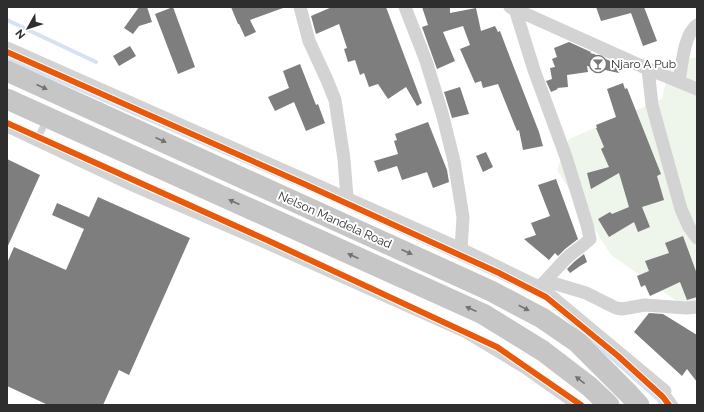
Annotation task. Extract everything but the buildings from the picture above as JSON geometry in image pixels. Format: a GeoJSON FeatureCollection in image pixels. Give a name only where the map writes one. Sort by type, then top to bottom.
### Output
{"type":"FeatureCollection","features":[{"type":"Feature","properties":{"kind":"main road","name":"Nelson Mandela Road"},"geometry":{"type":"LineString","coordinates":[[7,70],[498,294],[542,318],[577,342],[639,405]]}},
{"type":"Feature","properties":{"kind":"main road","name":"Nelson Mandela Road"},"geometry":{"type":"LineString","coordinates":[[7,99],[483,314],[543,351],[590,387],[610,405]]}},
{"type":"Feature","properties":{"kind":"street"},"geometry":{"type":"LineString","coordinates":[[300,7],[310,42],[335,100],[344,159],[347,198]]}},
{"type":"Feature","properties":{"kind":"street"},"geometry":{"type":"LineString","coordinates":[[405,7],[426,61],[442,113],[454,161],[463,217],[461,249]]}},
{"type":"Feature","properties":{"kind":"street"},"geometry":{"type":"LineString","coordinates":[[513,8],[566,157],[590,239],[581,248],[571,254],[542,284]]}},
{"type":"Feature","properties":{"kind":"street"},"geometry":{"type":"LineString","coordinates":[[513,8],[648,69],[697,89]]}},
{"type":"Feature","properties":{"kind":"street"},"geometry":{"type":"LineString","coordinates":[[679,81],[687,41],[691,30],[697,25]]}},
{"type":"Feature","properties":{"kind":"street"},"geometry":{"type":"LineString","coordinates":[[7,48],[542,284],[586,292],[616,308],[622,309],[645,305],[686,308],[697,307]]}},
{"type":"Feature","properties":{"kind":"street"},"geometry":{"type":"LineString","coordinates":[[648,69],[652,105],[681,209],[689,227],[697,238]]}},
{"type":"Feature","properties":{"kind":"street"},"geometry":{"type":"LineString","coordinates":[[542,284],[551,296],[665,391]]}},
{"type":"Feature","properties":{"kind":"lane"},"geometry":{"type":"LineString","coordinates":[[36,142],[47,118]]}},
{"type":"Feature","properties":{"kind":"lane"},"geometry":{"type":"LineString","coordinates":[[7,129],[132,188],[464,334],[522,369],[573,405]]}},
{"type":"Feature","properties":{"kind":"lane"},"geometry":{"type":"LineString","coordinates":[[665,391],[675,405]]}},
{"type":"Feature","properties":{"kind":"shaded area"},"geometry":{"type":"Polygon","coordinates":[[[697,57],[697,315],[611,255],[557,170],[569,139],[662,99],[670,62],[697,57]]]}},
{"type":"Feature","properties":{"kind":"waterway"},"geometry":{"type":"LineString","coordinates":[[7,20],[96,62]]}},
{"type":"Feature","properties":{"kind":"waterway"},"geometry":{"type":"LineString","coordinates":[[7,58],[318,193],[545,298]]}},
{"type":"Feature","properties":{"kind":"waterway"},"geometry":{"type":"LineString","coordinates":[[551,304],[659,400],[661,405]]}},
{"type":"Feature","properties":{"kind":"cycle path"},"geometry":{"type":"LineString","coordinates":[[7,52],[302,183],[499,273],[546,297],[618,356],[663,397],[669,405]]}},
{"type":"Feature","properties":{"kind":"cycle path"},"geometry":{"type":"LineString","coordinates":[[7,123],[269,241],[497,347],[581,405]]}},
{"type":"Feature","properties":{"kind":"place","name":"Njaro A Pub"},"geometry":{"type":"Point","coordinates":[598,64]}}]}
